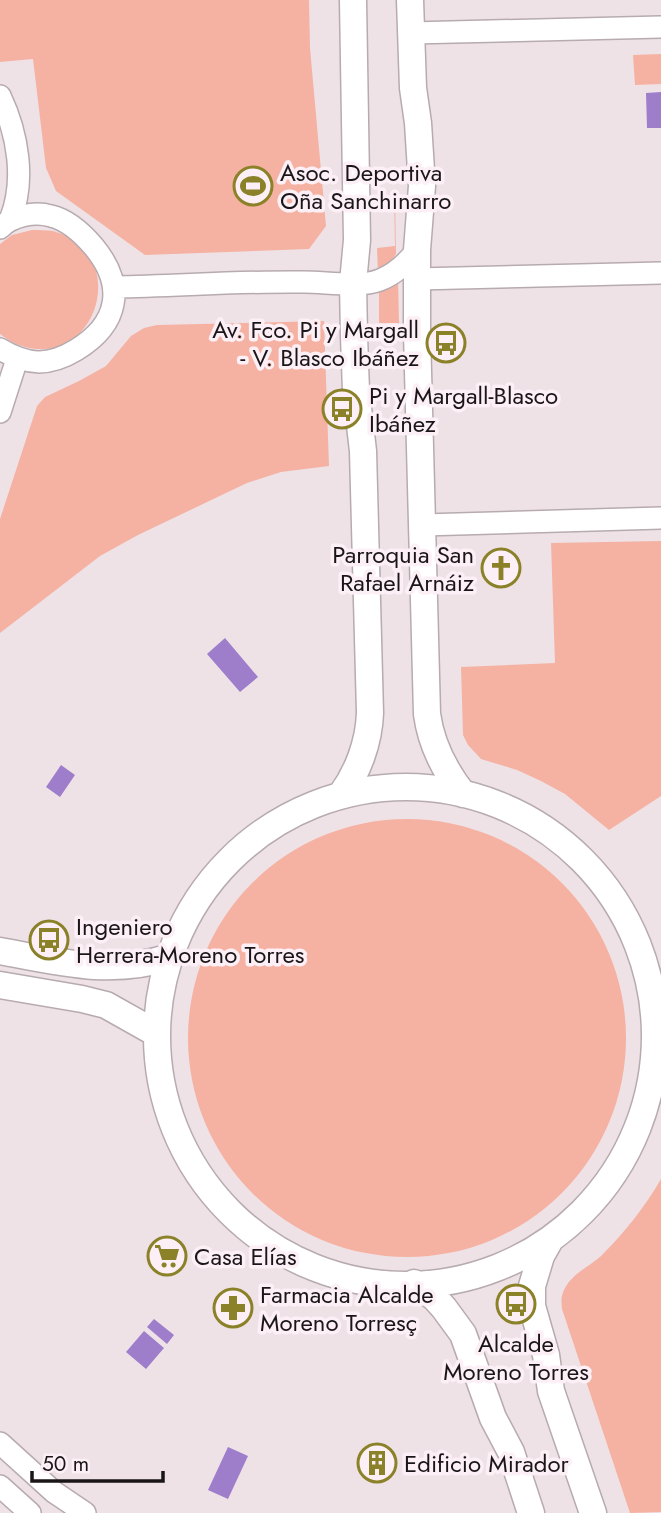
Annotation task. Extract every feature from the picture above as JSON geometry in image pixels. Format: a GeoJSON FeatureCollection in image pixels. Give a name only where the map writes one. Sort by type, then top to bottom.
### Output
{"type":"FeatureCollection","features":[{"type":"Feature","properties":{"kind":"street"},"geometry":{"type":"LineString","coordinates":[[341,795],[358,765],[369,727],[370,713],[364,463],[356,391],[353,283],[357,240],[353,0]]}},
{"type":"Feature","properties":{"kind":"street"},"geometry":{"type":"LineString","coordinates":[[410,0],[413,88],[422,186],[417,279],[427,714],[429,730],[444,766],[463,794]]}},
{"type":"Feature","properties":{"kind":"street"},"geometry":{"type":"LineString","coordinates":[[411,33],[661,27]]}},
{"type":"Feature","properties":{"kind":"street"},"geometry":{"type":"LineString","coordinates":[[0,96],[8,112],[20,174],[16,206],[5,224]]}},
{"type":"Feature","properties":{"kind":"street"},"geometry":{"type":"LineString","coordinates":[[0,412],[8,354],[41,363],[66,356],[85,345],[103,328],[113,307],[115,287],[102,257],[86,237],[69,225],[50,215],[29,215],[5,224]]}},
{"type":"Feature","properties":{"kind":"street"},"geometry":{"type":"LineString","coordinates":[[115,287],[373,282],[387,277],[403,266],[417,250]]}},
{"type":"Feature","properties":{"kind":"street"},"geometry":{"type":"LineString","coordinates":[[417,279],[661,272]]}},
{"type":"Feature","properties":{"kind":"street"},"geometry":{"type":"LineString","coordinates":[[423,525],[661,518]]}},
{"type":"Feature","properties":{"kind":"street"},"geometry":{"type":"LineString","coordinates":[[395,787],[463,794],[487,801],[524,818],[559,840],[589,868],[614,901],[634,937],[656,988],[655,1084],[631,1143],[617,1169],[580,1215],[550,1240],[487,1272],[459,1279],[414,1283],[352,1279],[314,1268],[285,1254],[255,1234],[228,1210],[205,1182],[186,1151],[171,1118],[154,1032],[157,1007],[170,957],[196,901],[222,868],[253,839],[288,817],[341,795],[395,787]]}},
{"type":"Feature","properties":{"kind":"street"},"geometry":{"type":"LineString","coordinates":[[0,951],[113,968],[151,963],[170,957]]}},
{"type":"Feature","properties":{"kind":"street"},"geometry":{"type":"LineString","coordinates":[[0,985],[106,1005],[154,1032]]}},
{"type":"Feature","properties":{"kind":"street"},"geometry":{"type":"LineString","coordinates":[[550,1240],[541,1256],[532,1286],[532,1306],[546,1355],[551,1391],[593,1513]]}},
{"type":"Feature","properties":{"kind":"street"},"geometry":{"type":"LineString","coordinates":[[414,1283],[444,1308],[463,1334],[493,1418],[511,1452],[531,1513]]}},
{"type":"Feature","properties":{"kind":"street"},"geometry":{"type":"LineString","coordinates":[[0,1443],[54,1492],[85,1513]]}},
{"type":"Feature","properties":{"kind":"street"},"geometry":{"type":"LineString","coordinates":[[0,1486],[30,1513]]}},
{"type":"Feature","properties":{"kind":"shaded area"},"geometry":{"type":"Polygon","coordinates":[[[0,0],[309,0],[310,48],[326,226],[309,249],[145,255],[56,191],[46,168],[33,59],[0,62],[0,0]]]}},
{"type":"Feature","properties":{"kind":"shaded area"},"geometry":{"type":"Polygon","coordinates":[[[661,54],[661,84],[635,85],[633,55],[661,54]]]}},
{"type":"Feature","properties":{"kind":"shaded area"},"geometry":{"type":"Polygon","coordinates":[[[661,92],[661,128],[647,128],[646,93],[661,92]]]}},
{"type":"Feature","properties":{"kind":"shaded area"},"geometry":{"type":"Polygon","coordinates":[[[394,195],[396,254],[387,267],[378,273],[377,248],[395,246],[394,195]]]}},
{"type":"Feature","properties":{"kind":"shaded area"},"geometry":{"type":"Polygon","coordinates":[[[32,230],[53,231],[78,243],[93,262],[98,284],[95,307],[85,327],[68,342],[46,349],[19,345],[0,334],[0,244],[12,235],[32,230]]]}},
{"type":"Feature","properties":{"kind":"shaded area"},"geometry":{"type":"Polygon","coordinates":[[[398,277],[399,323],[379,323],[379,288],[398,277]]]}},
{"type":"Feature","properties":{"kind":"shaded area"},"geometry":{"type":"Polygon","coordinates":[[[324,321],[329,466],[281,472],[247,483],[138,535],[100,556],[0,633],[0,519],[37,406],[45,397],[106,366],[131,336],[144,328],[157,325],[324,321]]]}},
{"type":"Feature","properties":{"kind":"shaded area"},"geometry":{"type":"Polygon","coordinates":[[[661,541],[661,796],[609,830],[565,794],[517,770],[481,759],[468,745],[463,735],[461,667],[555,663],[551,543],[661,541]]]}},
{"type":"Feature","properties":{"kind":"shaded area"},"geometry":{"type":"Polygon","coordinates":[[[225,638],[258,677],[240,692],[207,654],[225,638]]]}},
{"type":"Feature","properties":{"kind":"shaded area"},"geometry":{"type":"Polygon","coordinates":[[[61,765],[75,775],[60,797],[46,787],[61,765]]]}},
{"type":"Feature","properties":{"kind":"shaded area"},"geometry":{"type":"Polygon","coordinates":[[[407,819],[450,823],[491,836],[529,856],[562,883],[589,916],[609,954],[622,995],[626,1038],[622,1081],[609,1122],[589,1160],[562,1193],[529,1220],[491,1240],[450,1253],[407,1257],[364,1253],[323,1240],[285,1220],[252,1193],[225,1160],[205,1122],[192,1081],[188,1038],[192,995],[205,954],[225,916],[252,883],[285,856],[323,836],[364,823],[407,819]]]}},
{"type":"Feature","properties":{"kind":"shaded area"},"geometry":{"type":"Polygon","coordinates":[[[661,1179],[661,1512],[630,1513],[562,1309],[562,1298],[572,1278],[601,1256],[626,1229],[661,1179]]]}},
{"type":"Feature","properties":{"kind":"shaded area"},"geometry":{"type":"Polygon","coordinates":[[[154,1319],[174,1335],[167,1344],[147,1327],[154,1319]]]}},
{"type":"Feature","properties":{"kind":"shaded area"},"geometry":{"type":"Polygon","coordinates":[[[144,1331],[164,1348],[146,1369],[126,1352],[144,1331]]]}},
{"type":"Feature","properties":{"kind":"shaded area"},"geometry":{"type":"Polygon","coordinates":[[[228,1447],[248,1456],[228,1499],[208,1490],[228,1447]]]}},
{"type":"Feature","properties":{"kind":"place","name":"Asoc. Deportiva Oña Sanchinarro"},"geometry":{"type":"Point","coordinates":[253,186]}},
{"type":"Feature","properties":{"kind":"place","name":"Av. Fco. Pi y Margall - V. Blasco Ibáñez"},"geometry":{"type":"Point","coordinates":[446,343]}},
{"type":"Feature","properties":{"kind":"place","name":"Pi y Margall-Blasco Ibáñez"},"geometry":{"type":"Point","coordinates":[342,409]}},
{"type":"Feature","properties":{"kind":"place","name":"Parroquia San Rafael Arnáiz"},"geometry":{"type":"Point","coordinates":[501,568]}},
{"type":"Feature","properties":{"kind":"place","name":"Ingeniero Herrera-Moreno Torres"},"geometry":{"type":"Point","coordinates":[49,940]}},
{"type":"Feature","properties":{"kind":"place","name":"Casa Elías"},"geometry":{"type":"Point","coordinates":[167,1256]}},
{"type":"Feature","properties":{"kind":"place","name":"Alcalde Moreno Torres"},"geometry":{"type":"Point","coordinates":[516,1304]}},
{"type":"Feature","properties":{"kind":"place","name":"Farmacia Alcalde Moreno Torresç"},"geometry":{"type":"Point","coordinates":[233,1308]}},
{"type":"Feature","properties":{"kind":"place","name":"Edificio Mirador"},"geometry":{"type":"Point","coordinates":[377,1463]}}]}
